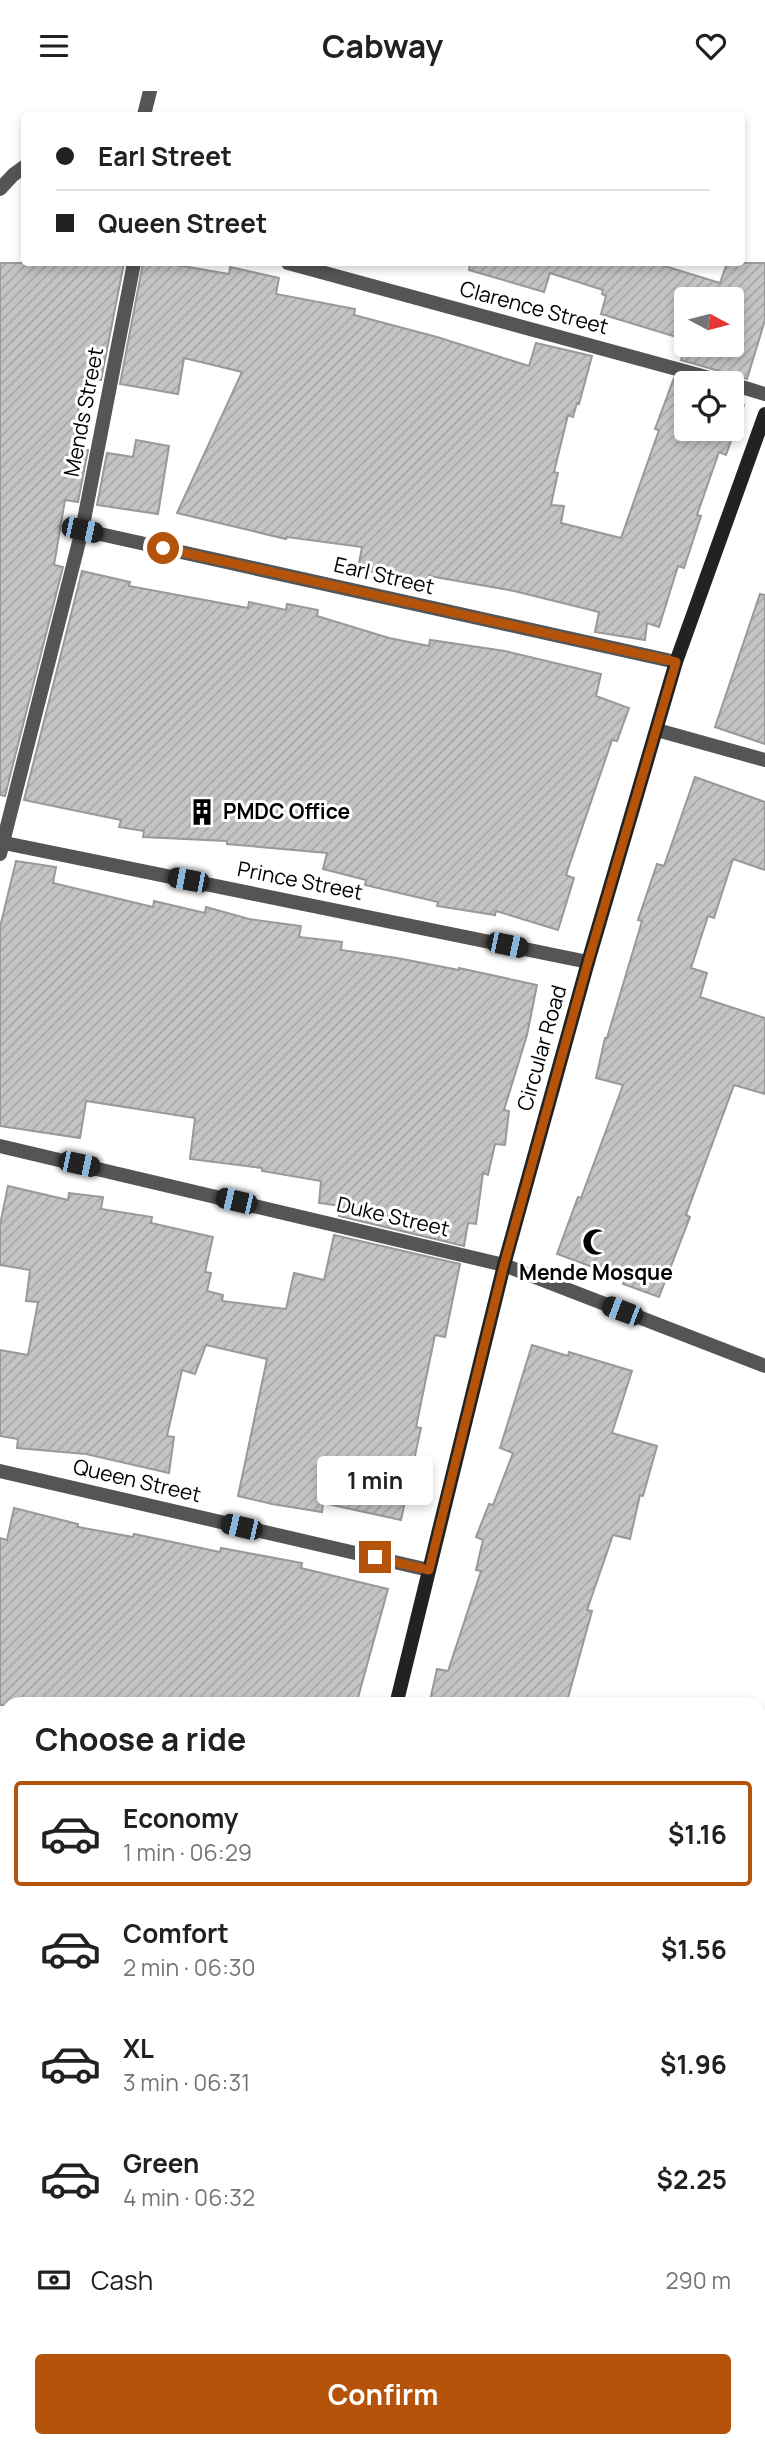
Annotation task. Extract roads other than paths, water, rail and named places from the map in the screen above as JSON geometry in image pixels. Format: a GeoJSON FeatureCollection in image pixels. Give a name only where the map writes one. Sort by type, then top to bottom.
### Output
{"type":"FeatureCollection","features":[{"type":"Feature","properties":{"kind":"main road","name":"Circular Road"},"geometry":{"type":"LineString","coordinates":[[398,1697],[504,1265],[588,962],[676,662],[765,414]]}},
{"type":"Feature","properties":{"kind":"street"},"geometry":{"type":"LineString","coordinates":[[144,112],[146,94]]}},
{"type":"Feature","properties":{"kind":"street"},"geometry":{"type":"LineString","coordinates":[[0,189],[21,170]]}},
{"type":"Feature","properties":{"kind":"street","name":"Mends Street"},"geometry":{"type":"LineString","coordinates":[[1,846],[82,530],[133,266]]}},
{"type":"Feature","properties":{"kind":"street","name":"Clarence Street"},"geometry":{"type":"LineString","coordinates":[[299,266],[683,371]]}},
{"type":"Feature","properties":{"kind":"street","name":"Clarence Street"},"geometry":{"type":"LineString","coordinates":[[744,388],[765,394]]}},
{"type":"Feature","properties":{"kind":"street","name":"Earl Street"},"geometry":{"type":"LineString","coordinates":[[82,530],[676,662]]}},
{"type":"Feature","properties":{"kind":"street"},"geometry":{"type":"LineString","coordinates":[[657,730],[765,760]]}},
{"type":"Feature","properties":{"kind":"street","name":"Prince Street"},"geometry":{"type":"LineString","coordinates":[[1,846],[588,962]]}},
{"type":"Feature","properties":{"kind":"street","name":"Duke Street"},"geometry":{"type":"LineString","coordinates":[[0,1146],[504,1265],[765,1366]]}},
{"type":"Feature","properties":{"kind":"street","name":"Queen Street"},"geometry":{"type":"LineString","coordinates":[[0,1471],[429,1570]]}},
{"type":"Feature","properties":{"kind":"place","name":"PMDC Office"},"geometry":{"type":"Point","coordinates":[202,812]}},
{"type":"Feature","properties":{"kind":"place","name":"Mende Mosque"},"geometry":{"type":"Point","coordinates":[596,1242]}}]}
